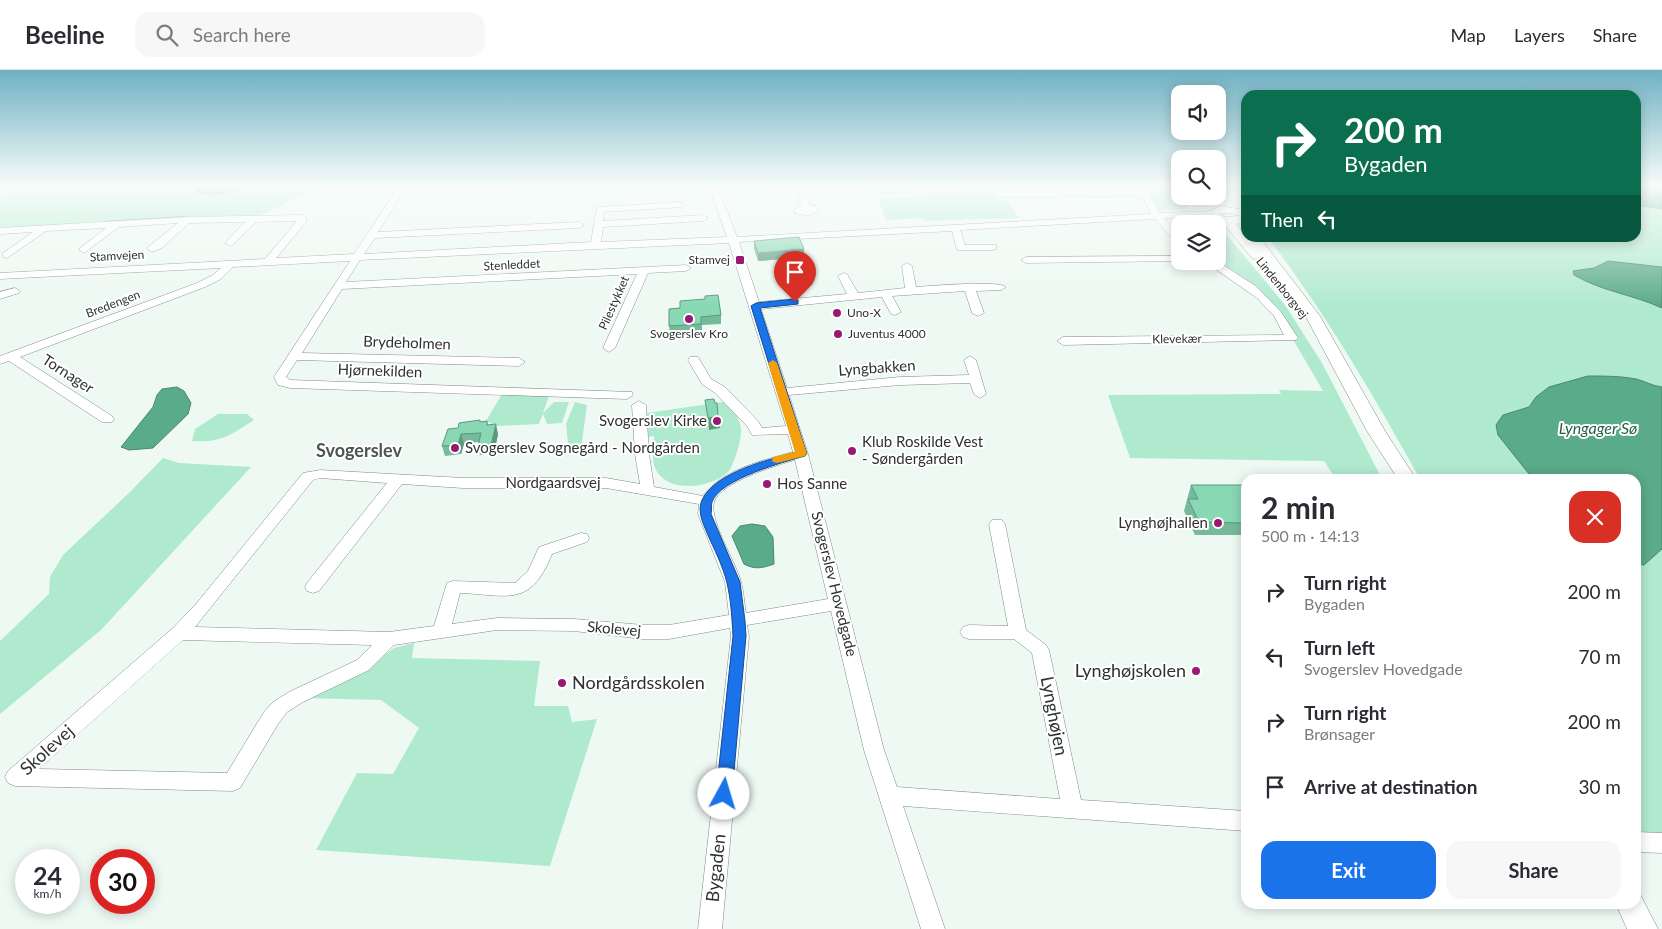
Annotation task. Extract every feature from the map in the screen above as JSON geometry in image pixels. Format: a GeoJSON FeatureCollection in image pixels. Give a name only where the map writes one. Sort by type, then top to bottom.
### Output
{"type":"FeatureCollection","features":[{"type":"Feature","properties":{"kind":"main road","name":"Lindenborgvej"},"geometry":{"type":"LineString","coordinates":[[1247,242],[1336,356]]}},
{"type":"Feature","properties":{"kind":"main road","name":"Lindenborgvej"},"geometry":{"type":"LineString","coordinates":[[1257,242],[1313,316],[1376,431],[1404,474]]}},
{"type":"Feature","properties":{"kind":"main road","name":"Lindenborgvej"},"geometry":{"type":"LineString","coordinates":[[1376,431],[1393,474]]}},
{"type":"Feature","properties":{"kind":"main road"},"geometry":{"type":"LineString","coordinates":[[1633,909],[1643,929]]}},
{"type":"Feature","properties":{"kind":"street"},"geometry":{"type":"LineString","coordinates":[[0,231],[86,226]]}},
{"type":"Feature","properties":{"kind":"street"},"geometry":{"type":"LineString","coordinates":[[84,250],[114,226]]}},
{"type":"Feature","properties":{"kind":"street"},"geometry":{"type":"LineString","coordinates":[[152,249],[180,226]]}},
{"type":"Feature","properties":{"kind":"street"},"geometry":{"type":"LineString","coordinates":[[230,243],[246,226]]}},
{"type":"Feature","properties":{"kind":"street"},"geometry":{"type":"LineString","coordinates":[[269,262],[298,226]]}},
{"type":"Feature","properties":{"kind":"street","name":"Hjørnekilden"},"geometry":{"type":"LineString","coordinates":[[377,226],[280,377],[282,382],[627,395]]}},
{"type":"Feature","properties":{"kind":"street"},"geometry":{"type":"LineString","coordinates":[[371,235],[556,226]]}},
{"type":"Feature","properties":{"kind":"street"},"geometry":{"type":"LineString","coordinates":[[596,244],[598,226]]}},
{"type":"Feature","properties":{"kind":"street","name":"Svogerslev Hovedgade"},"geometry":{"type":"LineString","coordinates":[[729,226],[794,428],[874,750],[933,929]]}},
{"type":"Feature","properties":{"kind":"street","name":"Stamvejen"},"geometry":{"type":"LineString","coordinates":[[0,276],[596,244],[734,240],[960,226]]}},
{"type":"Feature","properties":{"kind":"street"},"geometry":{"type":"LineString","coordinates":[[926,228],[956,231],[1024,226]]}},
{"type":"Feature","properties":{"kind":"street"},"geometry":{"type":"LineString","coordinates":[[7,255],[43,229]]}},
{"type":"Feature","properties":{"kind":"street"},"geometry":{"type":"LineString","coordinates":[[956,231],[961,248],[992,247]]}},
{"type":"Feature","properties":{"kind":"street"},"geometry":{"type":"LineString","coordinates":[[1026,260],[1171,259]]}},
{"type":"Feature","properties":{"kind":"street","name":"Bredengen"},"geometry":{"type":"LineString","coordinates":[[5,358],[202,285],[217,277],[231,263]]}},
{"type":"Feature","properties":{"kind":"street"},"geometry":{"type":"LineString","coordinates":[[907,266],[911,290]]}},
{"type":"Feature","properties":{"kind":"street","name":"Stenleddet"},"geometry":{"type":"LineString","coordinates":[[339,286],[686,268]]}},
{"type":"Feature","properties":{"kind":"street","name":"Pilestykket"},"geometry":{"type":"LineString","coordinates":[[609,348],[644,270]]}},
{"type":"Feature","properties":{"kind":"street","name":"Klevekær"},"geometry":{"type":"LineString","coordinates":[[1063,340],[1292,338],[1275,310],[1263,297],[1224,270]]}},
{"type":"Feature","properties":{"kind":"street"},"geometry":{"type":"LineString","coordinates":[[843,276],[854,296]]}},
{"type":"Feature","properties":{"kind":"street"},"geometry":{"type":"LineString","coordinates":[[756,306],[911,290],[969,287],[986,281],[1001,287]]}},
{"type":"Feature","properties":{"kind":"street"},"geometry":{"type":"LineString","coordinates":[[969,287],[978,313]]}},
{"type":"Feature","properties":{"kind":"street"},"geometry":{"type":"LineString","coordinates":[[0,296],[15,291]]}},
{"type":"Feature","properties":{"kind":"street"},"geometry":{"type":"LineString","coordinates":[[884,293],[895,312]]}},
{"type":"Feature","properties":{"kind":"street","name":"Brydeholmen"},"geometry":{"type":"LineString","coordinates":[[294,356],[519,362]]}},
{"type":"Feature","properties":{"kind":"street","name":"Tornager"},"geometry":{"type":"LineString","coordinates":[[5,358],[107,419]]}},
{"type":"Feature","properties":{"kind":"street"},"geometry":{"type":"LineString","coordinates":[[694,360],[706,381],[720,390],[753,424],[757,432],[794,428]]}},
{"type":"Feature","properties":{"kind":"street"},"geometry":{"type":"LineString","coordinates":[[970,360],[980,394]]}},
{"type":"Feature","properties":{"kind":"street","name":"Lyngbakken"},"geometry":{"type":"LineString","coordinates":[[781,392],[900,381],[975,379]]}},
{"type":"Feature","properties":{"kind":"street"},"geometry":{"type":"LineString","coordinates":[[639,405],[642,454],[647,477],[647,489]]}},
{"type":"Feature","properties":{"kind":"street"},"geometry":{"type":"LineString","coordinates":[[707,501],[714,491],[724,484],[759,466],[801,454]]}},
{"type":"Feature","properties":{"kind":"street","name":"Nordgaardsvej"},"geometry":{"type":"LineString","coordinates":[[179,634],[308,476],[320,474],[463,482],[606,483],[707,501]]}},
{"type":"Feature","properties":{"kind":"street"},"geometry":{"type":"LineString","coordinates":[[313,587],[398,479]]}},
{"type":"Feature","properties":{"kind":"street","name":"Bygaden"},"geometry":{"type":"LineString","coordinates":[[707,501],[706,514],[733,582],[740,636],[710,929]]}},
{"type":"Feature","properties":{"kind":"street"},"geometry":{"type":"LineString","coordinates":[[969,632],[1018,633],[997,524]]}},
{"type":"Feature","properties":{"kind":"street"},"geometry":{"type":"LineString","coordinates":[[441,631],[453,587],[516,589],[525,586],[531,581],[544,551],[580,538]]}},
{"type":"Feature","properties":{"kind":"street","name":"Skolevej"},"geometry":{"type":"LineString","coordinates":[[388,639],[363,665],[296,697],[280,707],[271,718],[233,782],[15,777],[179,634],[388,639],[497,624],[574,625],[643,632],[669,632],[839,603]]}},
{"type":"Feature","properties":{"kind":"street","name":"Lynghøjen"},"geometry":{"type":"LineString","coordinates":[[1018,633],[1040,650],[1073,810]]}},
{"type":"Feature","properties":{"kind":"street"},"geometry":{"type":"LineString","coordinates":[[888,796],[1241,821]]}},
{"type":"Feature","properties":{"kind":"street"},"geometry":{"type":"LineString","coordinates":[[1641,842],[1662,843]]}},
{"type":"Feature","properties":{"kind":"shaded area"},"geometry":{"type":"Polygon","coordinates":[[[0,226],[58,226],[0,229],[0,226]]]}},
{"type":"Feature","properties":{"kind":"shaded area"},"geometry":{"type":"Polygon","coordinates":[[[1641,226],[1662,226],[1662,833],[1641,832],[1641,474],[1417,474],[1367,386],[1310,295],[1271,242],[1641,242],[1641,226]]]}},
{"type":"Feature","properties":{"kind":"shaded area"},"geometry":{"type":"Polygon","coordinates":[[[1226,234],[1285,305],[1322,363],[1379,474],[1333,474],[1324,461],[1130,458],[1108,395],[1281,394],[1279,390],[1323,391],[1273,305],[1224,270],[1226,270],[1226,234]]]}},
{"type":"Feature","properties":{"kind":"shaded area"},"geometry":{"type":"Polygon","coordinates":[[[502,394],[549,396],[543,413],[554,402],[569,402],[562,423],[547,424],[543,414],[539,424],[497,426],[486,421],[502,394]]]}},
{"type":"Feature","properties":{"kind":"shaded area"},"geometry":{"type":"Polygon","coordinates":[[[729,401],[739,422],[741,433],[735,458],[728,472],[711,482],[690,486],[670,483],[662,478],[654,467],[654,436],[647,437],[647,413],[729,401]]]}},
{"type":"Feature","properties":{"kind":"shaded area"},"geometry":{"type":"Polygon","coordinates":[[[575,402],[587,405],[581,449],[569,452],[571,471],[566,424],[575,402]]]}},
{"type":"Feature","properties":{"kind":"shaded area"},"geometry":{"type":"Polygon","coordinates":[[[218,414],[247,414],[254,420],[225,437],[211,441],[192,441],[195,429],[218,414]]]}},
{"type":"Feature","properties":{"kind":"shaded area"},"geometry":{"type":"Polygon","coordinates":[[[163,458],[179,463],[251,467],[101,630],[0,714],[0,641],[49,594],[50,577],[63,555],[163,458]]]}},
{"type":"Feature","properties":{"kind":"shaded area"},"geometry":{"type":"Polygon","coordinates":[[[414,643],[412,658],[540,661],[534,706],[568,706],[572,722],[597,719],[550,866],[316,850],[357,773],[393,774],[419,728],[381,700],[302,698],[362,671],[394,648],[414,643]]]}},
{"type":"Feature","properties":{"kind":"water"},"geometry":{"type":"Polygon","coordinates":[[[1608,261],[1662,267],[1662,308],[1595,285],[1574,275],[1573,271],[1594,268],[1608,261]]]}},
{"type":"Feature","properties":{"kind":"water","name":"Lyngager Sø"},"geometry":{"type":"Polygon","coordinates":[[[1588,376],[1612,376],[1630,378],[1662,387],[1662,549],[1644,565],[1641,565],[1641,474],[1529,474],[1498,435],[1496,425],[1503,415],[1529,407],[1536,397],[1549,387],[1588,376]]]}},
{"type":"Feature","properties":{"kind":"water"},"geometry":{"type":"Polygon","coordinates":[[[177,387],[184,391],[191,403],[188,414],[153,448],[129,450],[121,447],[153,407],[157,395],[162,389],[177,387]]]}},
{"type":"Feature","properties":{"kind":"water"},"geometry":{"type":"Polygon","coordinates":[[[752,524],[765,526],[773,537],[774,564],[759,568],[744,564],[732,536],[740,526],[752,524]]]}},
{"type":"Feature","properties":{"kind":"building"},"geometry":{"type":"Polygon","coordinates":[[[799,237],[804,249],[758,253],[754,241],[799,237]]]}},
{"type":"Feature","properties":{"kind":"building"},"geometry":{"type":"Polygon","coordinates":[[[718,295],[721,315],[701,317],[701,324],[669,326],[669,309],[680,308],[680,301],[705,299],[705,296],[718,295]]]}},
{"type":"Feature","properties":{"kind":"building"},"geometry":{"type":"Polygon","coordinates":[[[714,399],[715,403],[717,403],[718,416],[708,418],[705,400],[714,399]]]}},
{"type":"Feature","properties":{"kind":"building"},"geometry":{"type":"Polygon","coordinates":[[[480,420],[480,422],[487,421],[487,425],[496,424],[491,445],[478,446],[481,433],[461,434],[458,445],[442,446],[448,429],[458,428],[459,423],[480,420]]]}},
{"type":"Feature","properties":{"kind":"building"},"geometry":{"type":"Polygon","coordinates":[[[1191,485],[1241,485],[1241,523],[1199,522],[1188,499],[1198,499],[1191,485]]]}},
{"type":"Feature","properties":{"kind":"slow traffic"},"geometry":{"type":"LineString","coordinates":[[773,363],[801,454],[777,460]]}},
{"type":"Feature","properties":{"kind":"place","name":"Stamvej"},"geometry":{"type":"Point","coordinates":[740,260]}},
{"type":"Feature","properties":{"kind":"place","name":"Uno-X"},"geometry":{"type":"Point","coordinates":[837,313]}},
{"type":"Feature","properties":{"kind":"place","name":"Svogerslev Kro"},"geometry":{"type":"Point","coordinates":[689,319]}},
{"type":"Feature","properties":{"kind":"place","name":"Juventus 4000"},"geometry":{"type":"Point","coordinates":[838,334]}},
{"type":"Feature","properties":{"kind":"place","name":"Svogerslev Kirke"},"geometry":{"type":"Point","coordinates":[717,421]}},
{"type":"Feature","properties":{"kind":"place","name":"Svogerslev Sognegård - Nordgården"},"geometry":{"type":"Point","coordinates":[455,448]}},
{"type":"Feature","properties":{"kind":"place","name":"Klub Roskilde Vest - Søndergården"},"geometry":{"type":"Point","coordinates":[852,451]}},
{"type":"Feature","properties":{"kind":"place","name":"Hos Sanne"},"geometry":{"type":"Point","coordinates":[767,484]}},
{"type":"Feature","properties":{"kind":"place","name":"Lynghøjhallen"},"geometry":{"type":"Point","coordinates":[1218,523]}},
{"type":"Feature","properties":{"kind":"place","name":"Lynghøjskolen"},"geometry":{"type":"Point","coordinates":[1196,671]}},
{"type":"Feature","properties":{"kind":"place","name":"Nordgårdsskolen"},"geometry":{"type":"Point","coordinates":[562,683]}},
{"type":"Feature","properties":{"kind":"district","name":"Svogerslev"},"geometry":{"type":"Point","coordinates":[359,451]}},
{"type":"Feature","properties":{"kind":"route"},"geometry":{"type":"LineString","coordinates":[[724,794],[740,636],[733,582],[706,514],[707,501],[714,491],[724,484],[759,466],[773,460],[801,454],[756,306],[795,302]]}}]}
